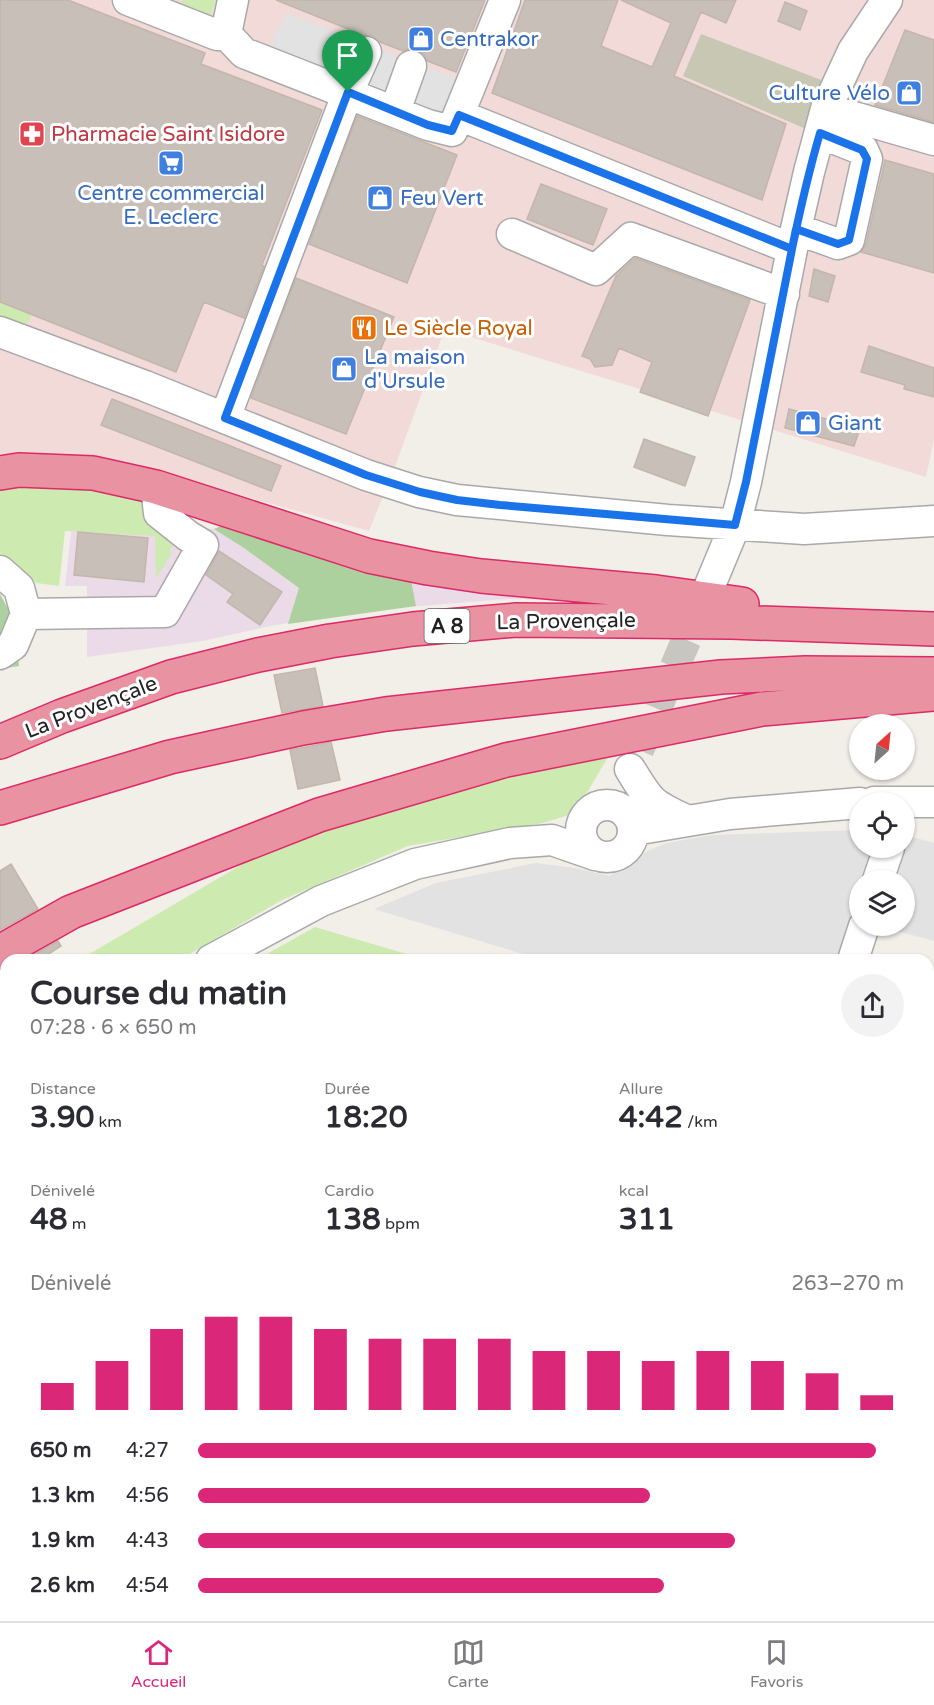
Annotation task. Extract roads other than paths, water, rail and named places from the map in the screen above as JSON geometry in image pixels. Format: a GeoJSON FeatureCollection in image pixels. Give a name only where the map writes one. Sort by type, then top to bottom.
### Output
{"type":"FeatureCollection","features":[{"type":"Feature","properties":{"kind":"highway"},"geometry":{"type":"LineString","coordinates":[[0,473],[19,470],[93,473],[156,487],[369,556],[428,568],[481,576],[656,592],[922,628]]}},
{"type":"Feature","properties":{"kind":"highway","name":"La Provençale"},"geometry":{"type":"LineString","coordinates":[[0,742],[62,716],[171,677],[330,640],[413,629],[516,620],[730,622],[922,628]]}},
{"type":"Feature","properties":{"kind":"highway"},"geometry":{"type":"LineString","coordinates":[[0,808],[170,757],[303,728],[386,714],[722,677],[804,673],[934,674]]}},
{"type":"Feature","properties":{"kind":"highway"},"geometry":{"type":"LineString","coordinates":[[0,952],[71,912],[319,815],[506,760],[762,710],[934,694]]}},
{"type":"Feature","properties":{"kind":"street"},"geometry":{"type":"LineString","coordinates":[[128,0],[218,34],[226,34],[244,52],[428,125],[452,131],[505,0]]}},
{"type":"Feature","properties":{"kind":"street"},"geometry":{"type":"LineString","coordinates":[[226,34],[233,0]]}},
{"type":"Feature","properties":{"kind":"street"},"geometry":{"type":"LineString","coordinates":[[708,590],[735,525],[746,482],[809,172],[823,121],[853,51],[866,0]]}},
{"type":"Feature","properties":{"kind":"street"},"geometry":{"type":"LineString","coordinates":[[853,51],[887,0]]}},
{"type":"Feature","properties":{"kind":"street"},"geometry":{"type":"LineString","coordinates":[[225,418],[348,92],[366,52]]}},
{"type":"Feature","properties":{"kind":"street"},"geometry":{"type":"LineString","coordinates":[[394,111],[411,66]]}},
{"type":"Feature","properties":{"kind":"street"},"geometry":{"type":"LineString","coordinates":[[459,115],[794,239],[838,244],[849,240],[867,159],[862,150],[823,121]]}},
{"type":"Feature","properties":{"kind":"street"},"geometry":{"type":"LineString","coordinates":[[823,121],[934,140]]}},
{"type":"Feature","properties":{"kind":"street"},"geometry":{"type":"LineString","coordinates":[[512,234],[596,270],[631,238],[784,294]]}},
{"type":"Feature","properties":{"kind":"street"},"geometry":{"type":"LineString","coordinates":[[0,332],[145,386],[366,475],[420,492],[457,500],[804,529],[934,521]]}},
{"type":"Feature","properties":{"kind":"street"},"geometry":{"type":"LineString","coordinates":[[26,614],[165,612],[203,545],[159,513],[156,487]]}},
{"type":"Feature","properties":{"kind":"street"},"geometry":{"type":"LineString","coordinates":[[0,571],[19,588],[26,614],[13,645],[0,654]]}},
{"type":"Feature","properties":{"kind":"street"},"geometry":{"type":"LineString","coordinates":[[614,805],[634,760],[647,797],[658,807],[686,820]]}},
{"type":"Feature","properties":{"kind":"street"},"geometry":{"type":"LineString","coordinates":[[915,802],[934,802]]}},
{"type":"Feature","properties":{"kind":"street"},"geometry":{"type":"LineString","coordinates":[[222,954],[321,901],[415,864],[510,843],[552,840],[595,855],[613,857],[628,847],[633,839],[634,830],[630,817],[620,808],[605,804],[596,807],[583,819],[552,840]]}},
{"type":"Feature","properties":{"kind":"street"},"geometry":{"type":"LineString","coordinates":[[634,830],[730,814],[849,804]]}},
{"type":"Feature","properties":{"kind":"street"},"geometry":{"type":"LineString","coordinates":[[583,819],[581,835],[583,843],[595,855]]}},
{"type":"Feature","properties":{"kind":"street"},"geometry":{"type":"LineString","coordinates":[[855,954],[861,936]]}},
{"type":"Feature","properties":{"kind":"tunnel"},"geometry":{"type":"LineString","coordinates":[[639,750],[703,601]]}},
{"type":"Feature","properties":{"kind":"place","name":"Centrakor"},"geometry":{"type":"Point","coordinates":[421,39]}},
{"type":"Feature","properties":{"kind":"place","name":"Culture Vélo"},"geometry":{"type":"Point","coordinates":[909,93]}},
{"type":"Feature","properties":{"kind":"place","name":"Pharmacie Saint Isidore"},"geometry":{"type":"Point","coordinates":[32,134]}},
{"type":"Feature","properties":{"kind":"place","name":"Centre commercial E. Leclerc"},"geometry":{"type":"Point","coordinates":[171,163]}},
{"type":"Feature","properties":{"kind":"place","name":"Feu Vert"},"geometry":{"type":"Point","coordinates":[380,198]}},
{"type":"Feature","properties":{"kind":"place","name":"Le Siècle Royal"},"geometry":{"type":"Point","coordinates":[364,328]}},
{"type":"Feature","properties":{"kind":"place","name":"La maison d'Ursule"},"geometry":{"type":"Point","coordinates":[344,369]}},
{"type":"Feature","properties":{"kind":"place","name":"Giant"},"geometry":{"type":"Point","coordinates":[808,423]}}]}
